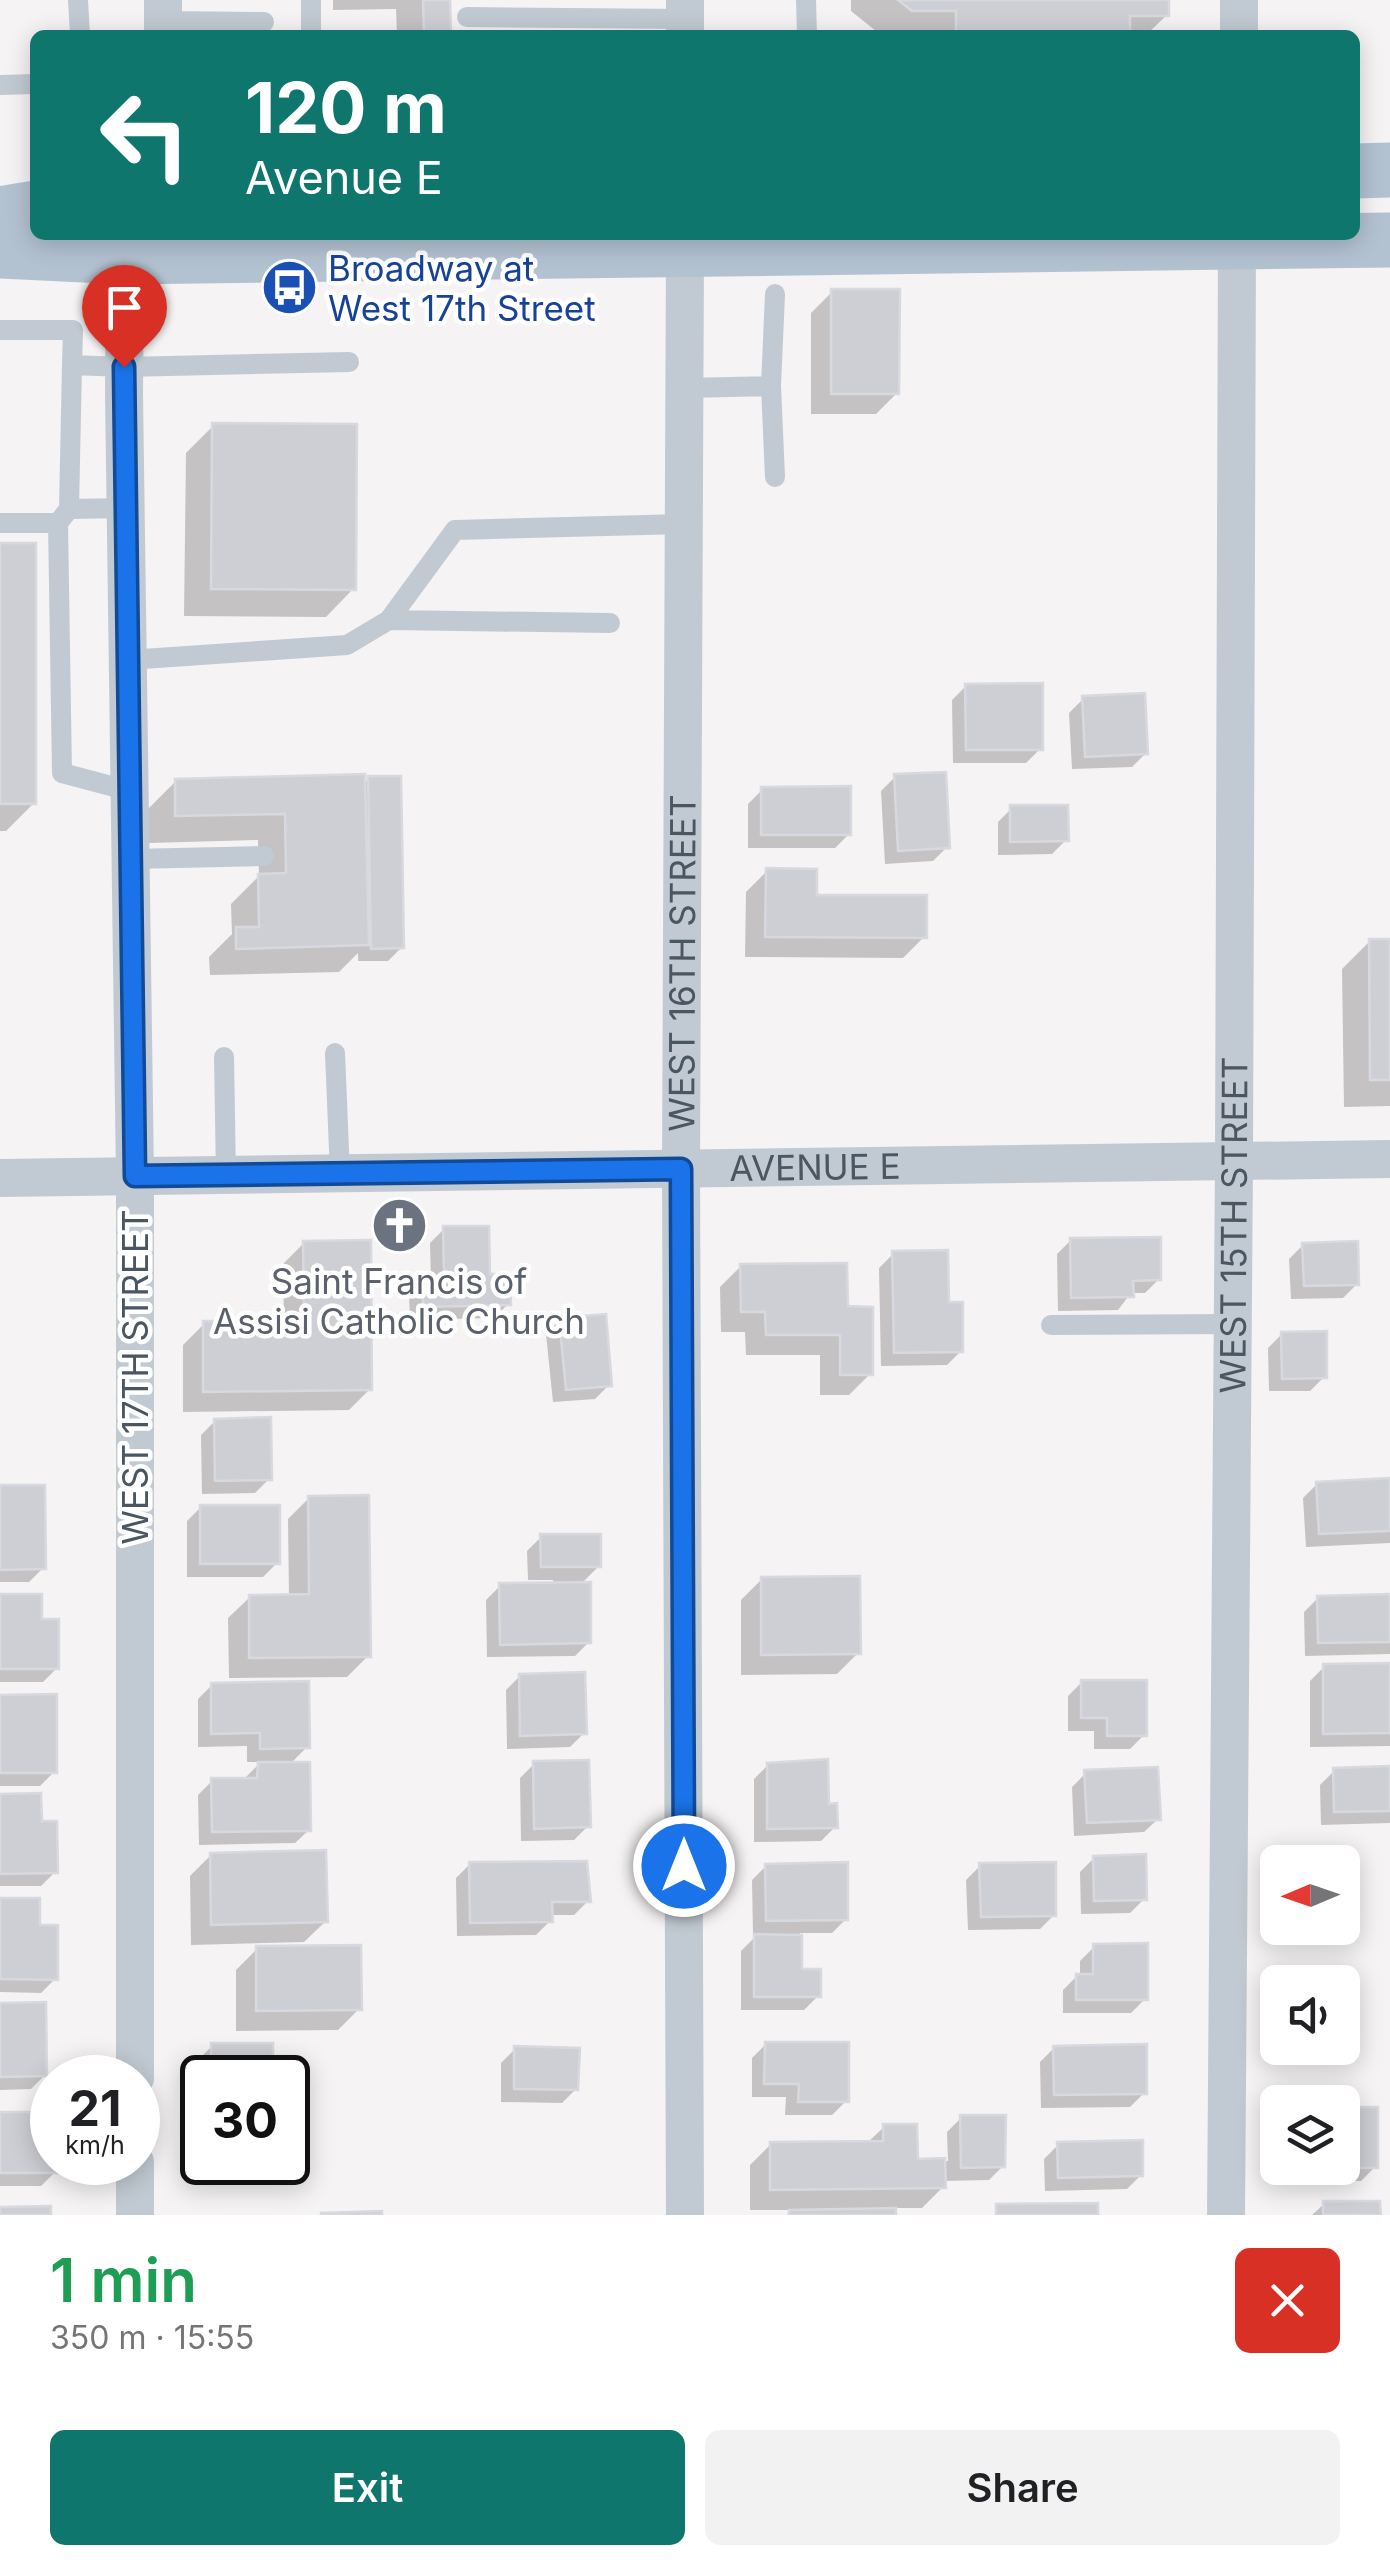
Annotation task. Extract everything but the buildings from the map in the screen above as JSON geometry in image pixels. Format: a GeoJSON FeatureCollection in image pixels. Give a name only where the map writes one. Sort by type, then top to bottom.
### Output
{"type":"FeatureCollection","features":[{"type":"Feature","properties":{"kind":"main road"},"geometry":{"type":"LineString","coordinates":[[1360,171],[1390,170]]}},
{"type":"Feature","properties":{"kind":"main road"},"geometry":{"type":"LineString","coordinates":[[0,214],[30,209]]}},
{"type":"Feature","properties":{"kind":"main road"},"geometry":{"type":"LineString","coordinates":[[0,251],[124,257],[1145,240]]}},
{"type":"Feature","properties":{"kind":"main road"},"geometry":{"type":"LineString","coordinates":[[1360,240],[1390,240]]}},
{"type":"Feature","properties":{"kind":"street"},"geometry":{"type":"LineString","coordinates":[[1239,0],[1239,30]]}},
{"type":"Feature","properties":{"kind":"street","name":"WEST 15TH STREET"},"geometry":{"type":"LineString","coordinates":[[1226,2215],[1237,240]]}},
{"type":"Feature","properties":{"kind":"street","name":"WEST 16TH STREET"},"geometry":{"type":"LineString","coordinates":[[685,250],[681,1169],[685,2215]]}},
{"type":"Feature","properties":{"kind":"street","name":"WEST 17TH STREET"},"geometry":{"type":"LineString","coordinates":[[124,257],[135,1176],[135,2055]]}},
{"type":"Feature","properties":{"kind":"street","name":"AVENUE E"},"geometry":{"type":"LineString","coordinates":[[0,1178],[1390,1159]]}},
{"type":"Feature","properties":{"kind":"street"},"geometry":{"type":"LineString","coordinates":[[135,2185],[135,2215]]}},
{"type":"Feature","properties":{"kind":"lane"},"geometry":{"type":"LineString","coordinates":[[78,0],[80,30]]}},
{"type":"Feature","properties":{"kind":"lane"},"geometry":{"type":"LineString","coordinates":[[310,0],[311,30]]}},
{"type":"Feature","properties":{"kind":"lane"},"geometry":{"type":"LineString","coordinates":[[806,0],[807,30]]}},
{"type":"Feature","properties":{"kind":"lane"},"geometry":{"type":"LineString","coordinates":[[466,17],[685,18]]}},
{"type":"Feature","properties":{"kind":"lane"},"geometry":{"type":"LineString","coordinates":[[163,19],[264,22]]}},
{"type":"Feature","properties":{"kind":"lane"},"geometry":{"type":"LineString","coordinates":[[0,85],[30,84]]}},
{"type":"Feature","properties":{"kind":"lane"},"geometry":{"type":"LineString","coordinates":[[775,294],[771,386],[775,477]]}},
{"type":"Feature","properties":{"kind":"lane"},"geometry":{"type":"LineString","coordinates":[[0,330],[73,330],[64,516],[62,773],[130,791]]}},
{"type":"Feature","properties":{"kind":"lane"},"geometry":{"type":"LineString","coordinates":[[72,365],[350,362]]}},
{"type":"Feature","properties":{"kind":"lane"},"geometry":{"type":"LineString","coordinates":[[684,388],[771,386]]}},
{"type":"Feature","properties":{"kind":"lane"},"geometry":{"type":"LineString","coordinates":[[0,523],[126,508]]}},
{"type":"Feature","properties":{"kind":"lane"},"geometry":{"type":"LineString","coordinates":[[128,660],[347,646],[389,620],[455,530],[684,524]]}},
{"type":"Feature","properties":{"kind":"lane"},"geometry":{"type":"LineString","coordinates":[[389,620],[610,623]]}},
{"type":"Feature","properties":{"kind":"lane"},"geometry":{"type":"LineString","coordinates":[[131,859],[264,856]]}},
{"type":"Feature","properties":{"kind":"lane"},"geometry":{"type":"LineString","coordinates":[[335,1053],[340,1174]]}},
{"type":"Feature","properties":{"kind":"lane"},"geometry":{"type":"LineString","coordinates":[[224,1057],[226,1176]]}},
{"type":"Feature","properties":{"kind":"lane"},"geometry":{"type":"LineString","coordinates":[[1051,1325],[1233,1324]]}},
{"type":"Feature","properties":{"kind":"place","name":"Broadway at West 17th Street"},"geometry":{"type":"Point","coordinates":[289,288]}},
{"type":"Feature","properties":{"kind":"place","name":"Saint Francis of Assisi Catholic Church"},"geometry":{"type":"Point","coordinates":[399,1225]}},
{"type":"Feature","properties":{"kind":"route"},"geometry":{"type":"LineString","coordinates":[[124,367],[135,1176],[681,1169],[684,1866]]}}]}
